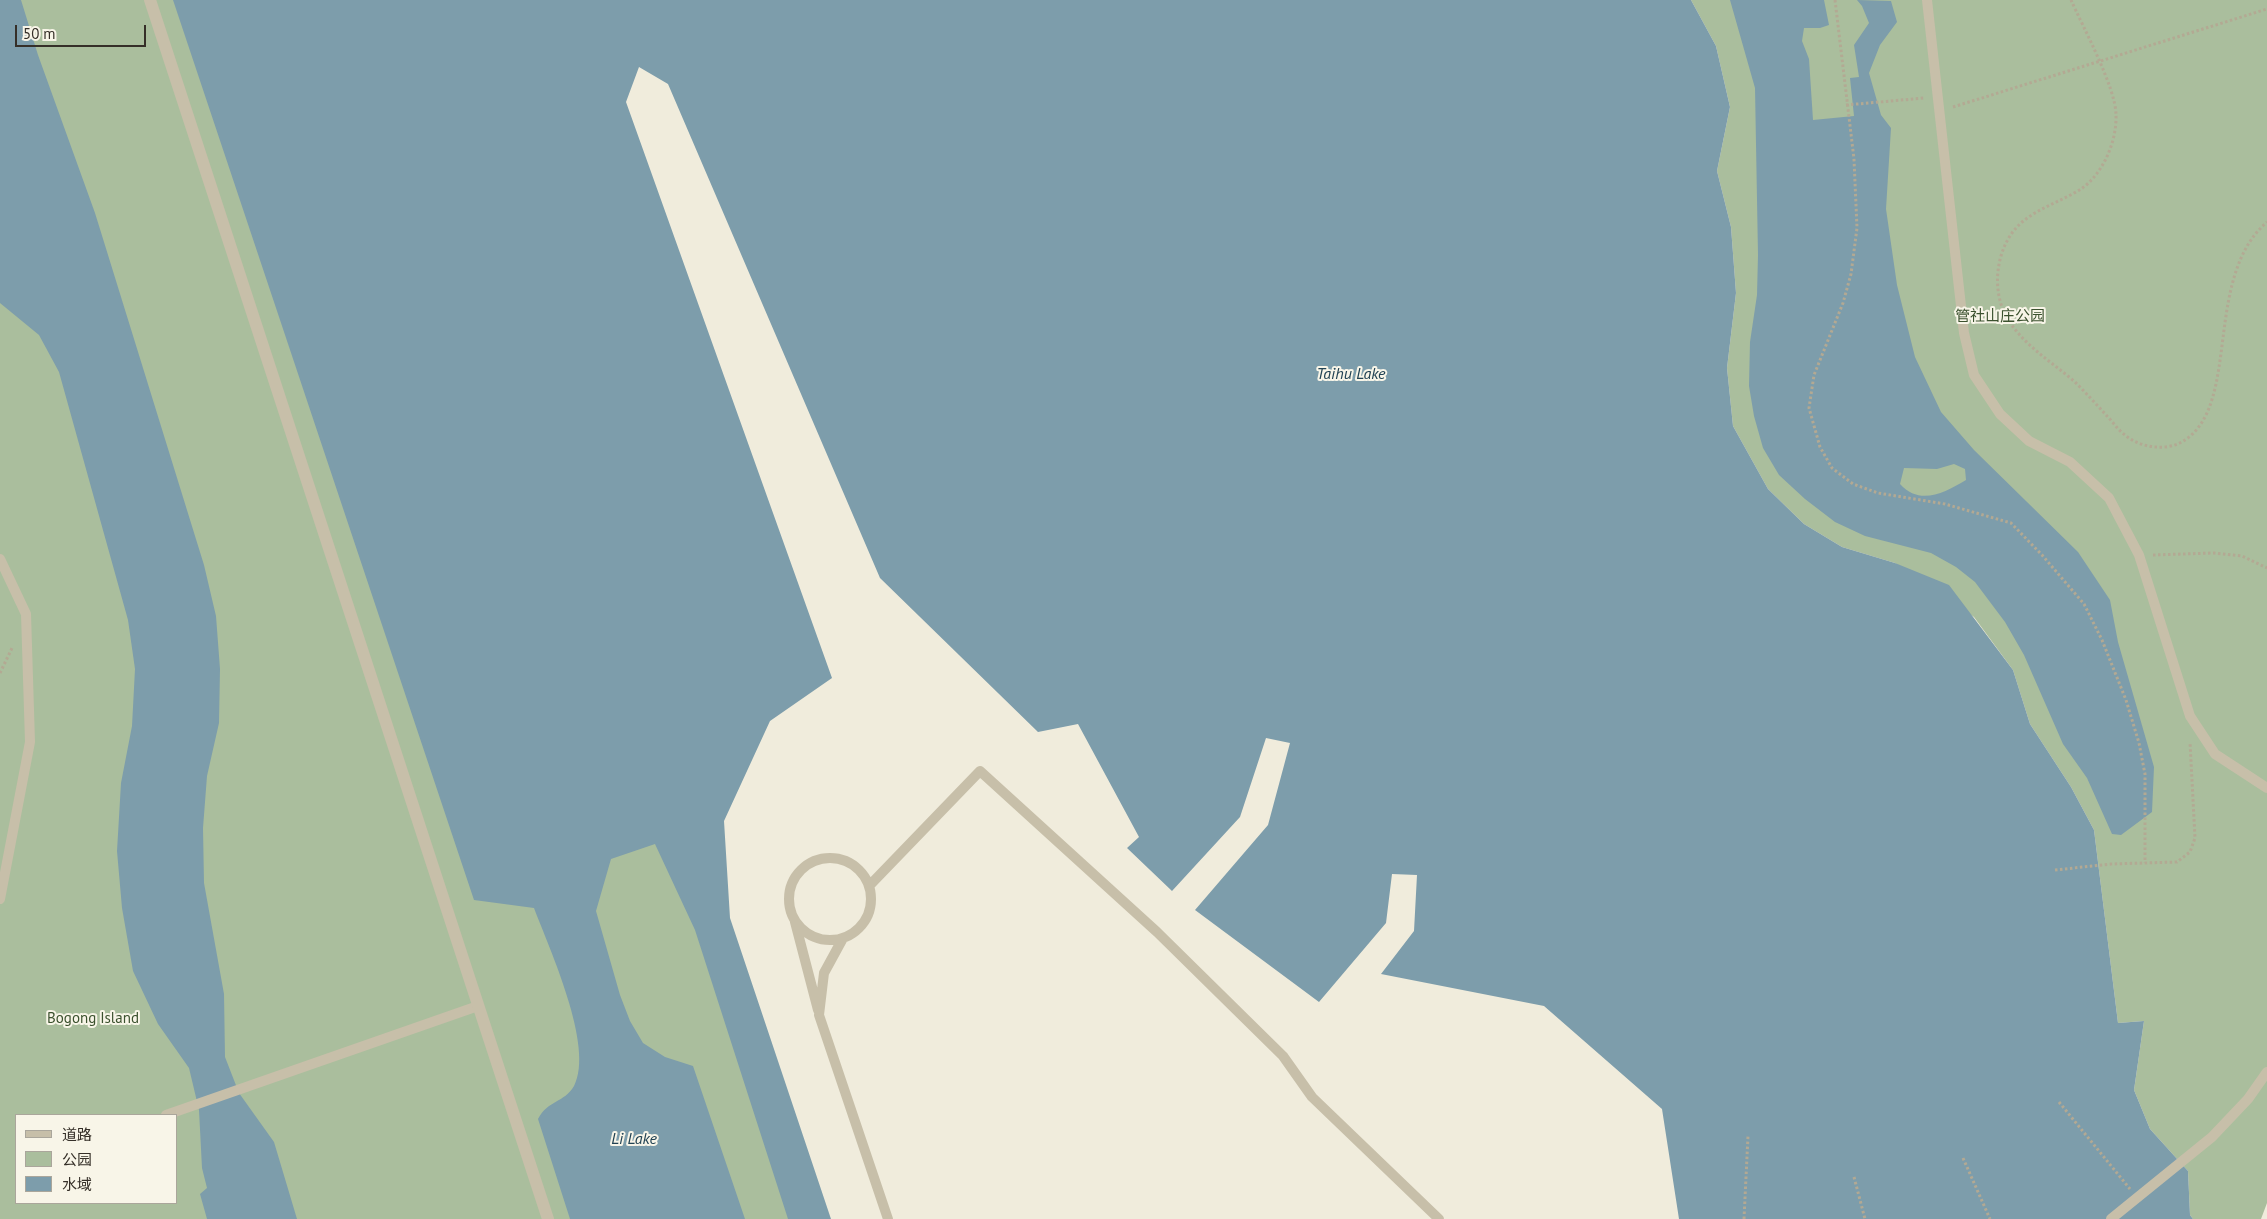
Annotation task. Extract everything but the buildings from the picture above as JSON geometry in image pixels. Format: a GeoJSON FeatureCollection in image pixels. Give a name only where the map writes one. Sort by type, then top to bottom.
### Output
{"type":"FeatureCollection","features":[{"type":"Feature","properties":{"kind":"street"},"geometry":{"type":"LineString","coordinates":[[150,0],[548,1219]]}},
{"type":"Feature","properties":{"kind":"lane"},"geometry":{"type":"LineString","coordinates":[[1927,0],[1964,333],[1974,375],[2000,414],[2029,441],[2070,462],[2109,498],[2139,555],[2190,716],[2215,754],[2267,788]]}},
{"type":"Feature","properties":{"kind":"lane"},"geometry":{"type":"LineString","coordinates":[[0,559],[26,614],[30,742],[0,899]]}},
{"type":"Feature","properties":{"kind":"lane"},"geometry":{"type":"LineString","coordinates":[[870,885],[980,771],[1156,932],[1283,1056],[1312,1097],[1439,1219]]}},
{"type":"Feature","properties":{"kind":"lane"},"geometry":{"type":"LineString","coordinates":[[819,1015],[824,974],[842,940],[864,924],[870,911],[870,885],[862,872],[843,860],[828,858],[811,862],[800,871],[792,883],[789,908],[795,921],[819,1015],[888,1219]]}},
{"type":"Feature","properties":{"kind":"lane"},"geometry":{"type":"LineString","coordinates":[[795,921],[812,937],[820,940],[842,940]]}},
{"type":"Feature","properties":{"kind":"lane"},"geometry":{"type":"LineString","coordinates":[[169,1114],[478,1006]]}},
{"type":"Feature","properties":{"kind":"lane"},"geometry":{"type":"LineString","coordinates":[[2111,1219],[2212,1137],[2248,1099],[2267,1072]]}},
{"type":"Feature","properties":{"kind":"path"},"geometry":{"type":"LineString","coordinates":[[1835,0],[1840,26],[1848,105],[1847,115],[1854,159],[1857,228],[1852,274],[1843,303],[1814,375],[1809,408],[1820,447],[1832,468],[1853,484],[1878,493],[1945,504],[2011,523],[2042,555],[2084,604],[2102,640],[2126,700],[2140,743],[2145,774],[2145,862]]}},
{"type":"Feature","properties":{"kind":"path"},"geometry":{"type":"LineString","coordinates":[[2071,0],[2110,89],[2116,114],[2114,143],[2098,170],[2082,188],[2021,223],[2003,249],[1998,276],[2000,297],[2008,320],[2024,340],[2076,383],[2126,436],[2144,445],[2166,447],[2185,441],[2202,424],[2214,395],[2231,282],[2245,250],[2267,222]]}},
{"type":"Feature","properties":{"kind":"path"},"geometry":{"type":"LineString","coordinates":[[1939,111],[2267,9]]}},
{"type":"Feature","properties":{"kind":"path"},"geometry":{"type":"LineString","coordinates":[[1848,105],[1938,97]]}},
{"type":"Feature","properties":{"kind":"path"},"geometry":{"type":"LineString","coordinates":[[2139,555],[2214,553],[2242,556],[2267,568]]}},
{"type":"Feature","properties":{"kind":"path"},"geometry":{"type":"LineString","coordinates":[[2055,870],[2145,862],[2178,862],[2190,852],[2195,838],[2190,716]]}},
{"type":"Feature","properties":{"kind":"path"},"geometry":{"type":"LineString","coordinates":[[2059,1102],[2138,1199]]}},
{"type":"Feature","properties":{"kind":"path"},"geometry":{"type":"LineString","coordinates":[[1744,1219],[1748,1136]]}},
{"type":"Feature","properties":{"kind":"path"},"geometry":{"type":"LineString","coordinates":[[1963,1158],[1990,1219]]}},
{"type":"Feature","properties":{"kind":"path"},"geometry":{"type":"LineString","coordinates":[[1854,1177],[1865,1219]]}},
{"type":"Feature","properties":{"kind":"green space"},"geometry":{"type":"Polygon","coordinates":[[[0,0],[204,0],[698,902],[797,1219],[273,1219],[216,1047],[194,807],[0,0]]]}},
{"type":"Feature","properties":{"kind":"green space","name":"管社山庄公园"},"geometry":{"type":"Polygon","coordinates":[[[1691,0],[2267,0],[2267,1203],[2261,1219],[2193,1219],[2190,1215],[2188,1171],[2150,1129],[2134,1090],[2144,1021],[2118,1023],[2094,830],[2071,787],[2030,724],[2013,670],[1974,617],[1895,563],[1842,547],[1804,524],[1768,489],[1733,426],[1727,368],[1736,293],[1731,227],[1717,171],[1730,107],[1716,46],[1691,0]]]}},
{"type":"Feature","properties":{"kind":"green space","name":"Bogong Island"},"geometry":{"type":"Polygon","coordinates":[[[0,292],[43,317],[152,666],[230,1219],[0,1219],[0,292]]]}},
{"type":"Feature","properties":{"kind":"water"},"geometry":{"type":"Polygon","coordinates":[[[0,0],[21,0],[38,55],[95,213],[204,565],[216,616],[220,669],[219,723],[207,776],[203,828],[204,883],[224,994],[225,1057],[239,1093],[274,1142],[297,1219],[207,1219],[200,1194],[207,1188],[202,1168],[199,1110],[189,1068],[158,1024],[133,971],[122,908],[117,851],[121,783],[132,726],[135,669],[128,620],[59,372],[39,335],[0,303],[0,0]]]}},
{"type":"Feature","properties":{"kind":"water","name":"Taihu Lake"},"geometry":{"type":"Polygon","coordinates":[[[173,0],[1691,0],[1716,46],[1730,107],[1717,171],[1731,227],[1736,293],[1727,368],[1733,426],[1768,489],[1804,524],[1842,547],[1895,563],[1949,585],[2013,670],[2030,724],[2071,787],[2094,830],[2118,1023],[2144,1021],[2134,1090],[2150,1129],[2188,1171],[2190,1215],[2193,1219],[1679,1219],[1662,1109],[1544,1006],[1381,974],[1414,931],[1417,875],[1392,874],[1386,923],[1319,1002],[1195,910],[1268,825],[1290,743],[1266,738],[1240,817],[1172,891],[1127,848],[1139,837],[1078,724],[1038,732],[880,578],[668,84],[639,67],[626,102],[832,678],[770,721],[724,821],[730,918],[831,1219],[788,1219],[695,930],[655,844],[611,859],[596,911],[620,995],[630,1021],[643,1043],[665,1057],[693,1066],[745,1219],[570,1219],[538,1119],[546,1108],[570,1092],[574,1086],[579,1069],[579,1047],[568,997],[534,908],[474,900],[173,0]]]}},
{"type":"Feature","properties":{"kind":"water"},"geometry":{"type":"Polygon","coordinates":[[[1730,0],[1824,0],[1829,25],[1820,28],[1804,28],[1802,41],[1809,59],[1813,120],[1854,116],[1850,78],[1859,77],[1854,45],[1869,23],[1862,6],[1857,0],[1891,1],[1897,22],[1880,45],[1869,73],[1881,115],[1891,128],[1886,209],[1897,285],[1915,357],[1941,412],[1974,450],[2078,552],[2110,600],[2118,642],[2154,767],[2152,812],[2121,835],[2112,834],[2087,778],[2063,744],[2024,655],[2005,622],[1975,582],[1956,567],[1931,553],[1865,536],[1835,522],[1805,499],[1779,475],[1763,448],[1754,416],[1749,386],[1750,342],[1757,295],[1758,255],[1755,88],[1730,0]],[[1954,464],[1937,469],[1904,468],[1900,484],[1908,491],[1924,496],[1941,493],[1966,480],[1965,469],[1954,464]]]}},
{"type":"Feature","properties":{"kind":"water label","name":"Li Lake"},"geometry":{"type":"Point","coordinates":[634,1139]}}]}
